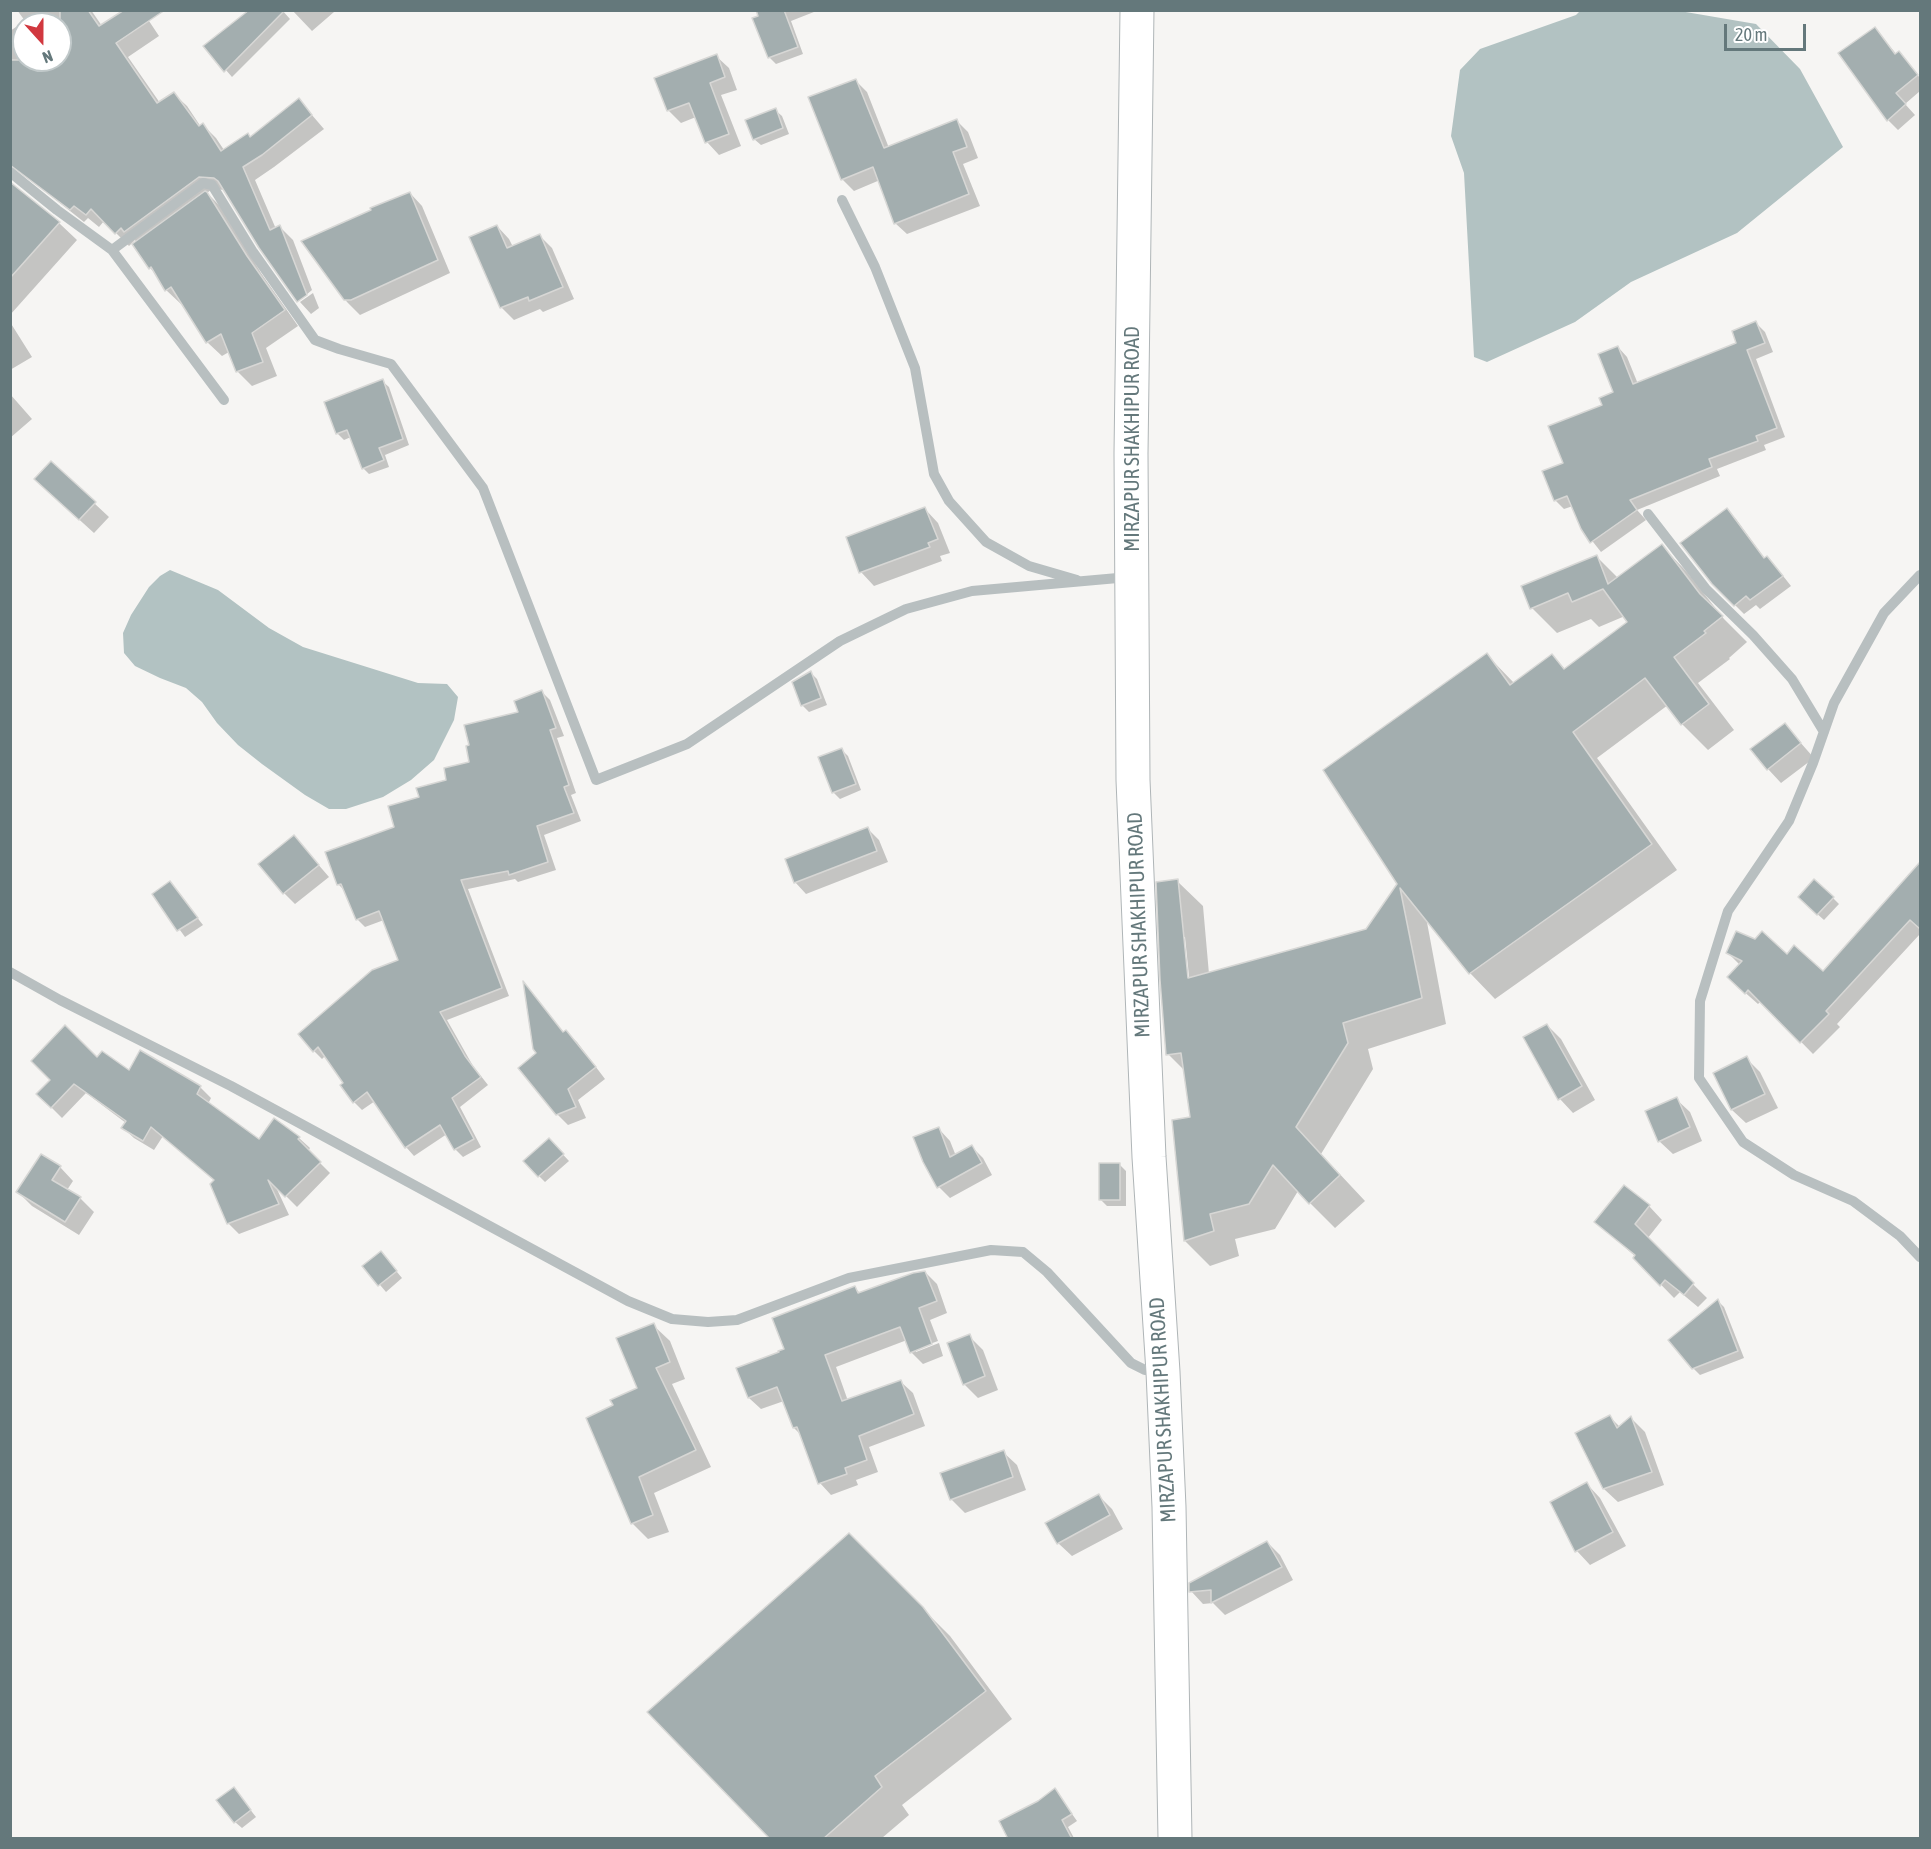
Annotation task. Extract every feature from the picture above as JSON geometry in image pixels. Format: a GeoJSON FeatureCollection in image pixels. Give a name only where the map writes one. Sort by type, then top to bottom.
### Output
{"type":"FeatureCollection","features":[{"type":"Feature","properties":{"kind":"main road","name":"MIRZAPUR SHAKHIPUR ROAD"},"geometry":{"type":"LineString","coordinates":[[1137,10],[1131,453],[1133,780],[1149,1145],[1169,1508],[1176,1839]]}},
{"type":"Feature","properties":{"kind":"street"},"geometry":{"type":"LineString","coordinates":[[10,172],[112,250],[224,400]]}},
{"type":"Feature","properties":{"kind":"street"},"geometry":{"type":"LineString","coordinates":[[112,250],[203,183],[212,185],[253,252],[315,340],[392,364],[483,488],[596,780],[687,744],[840,641],[906,609],[972,591],[1132,577]]}},
{"type":"Feature","properties":{"kind":"street"},"geometry":{"type":"LineString","coordinates":[[842,200],[875,267],[915,368],[934,474],[949,501],[986,543],[1029,566],[1083,582]]}},
{"type":"Feature","properties":{"kind":"street"},"geometry":{"type":"LineString","coordinates":[[1648,514],[1706,589],[1753,635],[1792,679],[1824,732]]}},
{"type":"Feature","properties":{"kind":"street"},"geometry":{"type":"LineString","coordinates":[[1920,575],[1884,613],[1834,703],[1790,821],[1728,911],[1700,1001],[1699,1077],[1743,1142],[1794,1175],[1853,1202],[1900,1236],[1920,1257]]}},
{"type":"Feature","properties":{"kind":"street"},"geometry":{"type":"LineString","coordinates":[[10,972],[60,1000],[242,1091],[618,1296],[672,1319],[708,1322],[737,1320],[849,1278],[991,1250],[1023,1252],[1062,1288],[1131,1363],[1145,1370],[1163,1371]]}},
{"type":"Feature","properties":{"kind":"shaded area"},"geometry":{"type":"Polygon","coordinates":[[[1674,10],[1756,24],[1800,69],[1843,147],[1737,233],[1631,282],[1575,322],[1487,362],[1474,357],[1464,173],[1451,136],[1460,70],[1480,49],[1576,15],[1580,11],[1674,10]]]}},
{"type":"Feature","properties":{"kind":"shaded area"},"geometry":{"type":"Polygon","coordinates":[[[170,570],[218,590],[269,628],[303,647],[418,683],[447,684],[458,697],[454,720],[434,760],[411,780],[383,797],[346,809],[329,809],[305,795],[238,745],[217,723],[202,702],[186,688],[135,666],[124,653],[123,633],[131,615],[149,587],[170,570]]]}},
{"type":"Feature","properties":{"kind":"building"},"geometry":{"type":"Polygon","coordinates":[[[60,10],[88,10],[99,26],[124,10],[165,10],[116,43],[157,103],[174,92],[199,126],[203,123],[221,151],[248,133],[250,137],[299,98],[312,115],[262,155],[243,167],[270,230],[280,225],[307,295],[297,302],[214,178],[199,177],[124,232],[121,228],[115,234],[91,209],[86,215],[74,206],[70,210],[10,165],[10,60],[12,60],[12,72],[72,72],[72,12],[60,12],[60,10]]]}},
{"type":"Feature","properties":{"kind":"building"},"geometry":{"type":"Polygon","coordinates":[[[249,10],[285,10],[224,72],[203,46],[249,10]]]}},
{"type":"Feature","properties":{"kind":"building"},"geometry":{"type":"Polygon","coordinates":[[[756,10],[784,10],[798,47],[768,58],[752,18],[758,16],[756,10]]]}},
{"type":"Feature","properties":{"kind":"building"},"geometry":{"type":"Polygon","coordinates":[[[1875,27],[1895,54],[1899,51],[1918,75],[1896,93],[1906,104],[1887,121],[1838,53],[1875,27]]]}},
{"type":"Feature","properties":{"kind":"building"},"geometry":{"type":"Polygon","coordinates":[[[717,54],[725,77],[710,83],[729,134],[705,143],[689,103],[667,111],[654,78],[717,54]]]}},
{"type":"Feature","properties":{"kind":"building"},"geometry":{"type":"Polygon","coordinates":[[[856,79],[884,148],[957,119],[967,147],[953,152],[969,194],[894,224],[873,167],[841,180],[808,97],[856,79]]]}},
{"type":"Feature","properties":{"kind":"building"},"geometry":{"type":"Polygon","coordinates":[[[776,108],[783,128],[753,140],[745,120],[776,108]]]}},
{"type":"Feature","properties":{"kind":"building"},"geometry":{"type":"Polygon","coordinates":[[[10,182],[60,222],[10,278],[10,182]]]}},
{"type":"Feature","properties":{"kind":"building"},"geometry":{"type":"Polygon","coordinates":[[[205,191],[285,310],[252,333],[263,362],[236,372],[221,334],[206,343],[171,287],[165,291],[151,267],[149,269],[132,244],[205,191]]]}},
{"type":"Feature","properties":{"kind":"building"},"geometry":{"type":"Polygon","coordinates":[[[410,192],[438,260],[351,300],[344,300],[301,241],[371,210],[370,208],[410,192]]]}},
{"type":"Feature","properties":{"kind":"building"},"geometry":{"type":"Polygon","coordinates":[[[497,225],[507,248],[540,234],[563,287],[529,301],[528,297],[500,308],[469,237],[497,225]]]}},
{"type":"Feature","properties":{"kind":"building"},"geometry":{"type":"Polygon","coordinates":[[[1756,321],[1765,343],[1747,350],[1777,428],[1756,436],[1758,441],[1709,459],[1712,467],[1630,500],[1637,510],[1590,543],[1581,529],[1567,496],[1554,501],[1542,471],[1563,463],[1548,426],[1602,405],[1599,398],[1613,392],[1598,354],[1618,346],[1633,384],[1736,343],[1732,331],[1756,321]]]}},
{"type":"Feature","properties":{"kind":"building"},"geometry":{"type":"Polygon","coordinates":[[[383,379],[403,439],[379,448],[384,460],[362,469],[347,430],[336,434],[324,402],[383,379]]]}},
{"type":"Feature","properties":{"kind":"building"},"geometry":{"type":"Polygon","coordinates":[[[51,461],[96,502],[79,520],[34,479],[51,461]]]}},
{"type":"Feature","properties":{"kind":"building"},"geometry":{"type":"Polygon","coordinates":[[[925,507],[938,539],[928,543],[930,547],[859,573],[846,537],[925,507]]]}},
{"type":"Feature","properties":{"kind":"building"},"geometry":{"type":"Polygon","coordinates":[[[1727,508],[1764,558],[1767,556],[1783,576],[1750,600],[1746,596],[1734,606],[1712,584],[1680,543],[1727,508]]]}},
{"type":"Feature","properties":{"kind":"building"},"geometry":{"type":"Polygon","coordinates":[[[1662,544],[1700,594],[1723,616],[1704,631],[1706,633],[1674,657],[1709,704],[1681,725],[1645,678],[1573,732],[1652,844],[1469,974],[1400,888],[1422,998],[1343,1023],[1348,1043],[1296,1127],[1340,1175],[1309,1204],[1273,1165],[1249,1204],[1210,1214],[1214,1231],[1184,1241],[1172,1120],[1190,1117],[1181,1053],[1166,1055],[1156,882],[1178,879],[1188,978],[1366,929],[1397,884],[1323,770],[1487,653],[1510,685],[1552,654],[1564,669],[1627,622],[1603,589],[1572,602],[1568,593],[1530,609],[1521,586],[1597,555],[1608,584],[1662,544]]]}},
{"type":"Feature","properties":{"kind":"building"},"geometry":{"type":"Polygon","coordinates":[[[811,671],[821,698],[801,706],[792,682],[811,671]]]}},
{"type":"Feature","properties":{"kind":"building"},"geometry":{"type":"Polygon","coordinates":[[[542,690],[556,728],[550,730],[569,785],[564,787],[574,813],[537,826],[548,862],[509,875],[508,871],[461,880],[502,988],[440,1012],[465,1056],[481,1077],[452,1098],[474,1139],[454,1150],[440,1125],[405,1148],[367,1092],[353,1103],[340,1085],[343,1083],[318,1047],[313,1052],[298,1034],[372,970],[398,960],[379,911],[356,920],[341,884],[337,885],[325,852],[394,827],[388,806],[419,797],[416,788],[446,780],[444,768],[469,762],[466,746],[469,745],[464,725],[518,712],[514,701],[542,690]]]}},
{"type":"Feature","properties":{"kind":"building"},"geometry":{"type":"Polygon","coordinates":[[[1785,723],[1801,743],[1767,770],[1750,749],[1785,723]]]}},
{"type":"Feature","properties":{"kind":"building"},"geometry":{"type":"Polygon","coordinates":[[[842,748],[856,784],[832,793],[818,757],[842,748]]]}},
{"type":"Feature","properties":{"kind":"building"},"geometry":{"type":"Polygon","coordinates":[[[868,827],[877,851],[794,883],[785,859],[868,827]]]}},
{"type":"Feature","properties":{"kind":"building"},"geometry":{"type":"Polygon","coordinates":[[[294,835],[319,865],[283,894],[258,864],[294,835]]]}},
{"type":"Feature","properties":{"kind":"building"},"geometry":{"type":"Polygon","coordinates":[[[1920,862],[1920,929],[1910,920],[1826,1011],[1829,1014],[1800,1043],[1748,990],[1745,994],[1727,977],[1742,961],[1726,953],[1736,931],[1755,939],[1762,931],[1787,954],[1794,945],[1823,971],[1920,862]]]}},
{"type":"Feature","properties":{"kind":"building"},"geometry":{"type":"Polygon","coordinates":[[[1814,879],[1834,897],[1817,915],[1798,897],[1814,879]]]}},
{"type":"Feature","properties":{"kind":"building"},"geometry":{"type":"Polygon","coordinates":[[[170,881],[198,918],[177,931],[152,894],[170,881]]]}},
{"type":"Feature","properties":{"kind":"building"},"geometry":{"type":"Polygon","coordinates":[[[523,981],[563,1032],[566,1030],[596,1067],[568,1089],[576,1107],[556,1115],[518,1068],[536,1053],[533,1049],[523,981]]]}},
{"type":"Feature","properties":{"kind":"building"},"geometry":{"type":"Polygon","coordinates":[[[1547,1024],[1582,1086],[1558,1100],[1523,1037],[1547,1024]]]}},
{"type":"Feature","properties":{"kind":"building"},"geometry":{"type":"Polygon","coordinates":[[[65,1025],[97,1057],[102,1051],[129,1070],[140,1050],[201,1086],[197,1094],[259,1139],[274,1118],[300,1137],[298,1139],[321,1162],[285,1197],[268,1180],[279,1204],[227,1224],[210,1184],[214,1180],[151,1127],[143,1141],[121,1128],[126,1121],[74,1084],[51,1108],[36,1094],[50,1080],[31,1061],[65,1025]]]}},
{"type":"Feature","properties":{"kind":"building"},"geometry":{"type":"Polygon","coordinates":[[[1747,1056],[1765,1094],[1731,1110],[1713,1073],[1747,1056]]]}},
{"type":"Feature","properties":{"kind":"building"},"geometry":{"type":"Polygon","coordinates":[[[1677,1097],[1690,1127],[1658,1142],[1645,1111],[1677,1097]]]}},
{"type":"Feature","properties":{"kind":"building"},"geometry":{"type":"Polygon","coordinates":[[[939,1127],[950,1157],[972,1145],[982,1163],[937,1188],[913,1137],[939,1127]]]}},
{"type":"Feature","properties":{"kind":"building"},"geometry":{"type":"Polygon","coordinates":[[[549,1138],[564,1154],[538,1177],[523,1161],[549,1138]]]}},
{"type":"Feature","properties":{"kind":"building"},"geometry":{"type":"Polygon","coordinates":[[[41,1154],[61,1166],[52,1180],[81,1197],[65,1222],[16,1192],[41,1154]]]}},
{"type":"Feature","properties":{"kind":"building"},"geometry":{"type":"Polygon","coordinates":[[[1099,1163],[1120,1163],[1120,1200],[1099,1200],[1099,1163]]]}},
{"type":"Feature","properties":{"kind":"building"},"geometry":{"type":"Polygon","coordinates":[[[1624,1185],[1650,1205],[1635,1224],[1694,1283],[1684,1295],[1665,1280],[1660,1286],[1633,1258],[1635,1255],[1594,1222],[1624,1185]]]}},
{"type":"Feature","properties":{"kind":"building"},"geometry":{"type":"Polygon","coordinates":[[[381,1251],[397,1271],[378,1286],[362,1266],[381,1251]]]}},
{"type":"Feature","properties":{"kind":"building"},"geometry":{"type":"Polygon","coordinates":[[[925,1271],[937,1301],[919,1308],[932,1344],[910,1353],[900,1327],[825,1355],[842,1401],[901,1380],[914,1414],[859,1436],[867,1460],[845,1468],[847,1474],[818,1484],[797,1427],[793,1428],[777,1387],[748,1398],[736,1368],[784,1349],[772,1318],[855,1286],[858,1293],[913,1273],[925,1271]]]}},
{"type":"Feature","properties":{"kind":"building"},"geometry":{"type":"Polygon","coordinates":[[[1718,1299],[1738,1351],[1692,1369],[1668,1340],[1718,1299]]]}},
{"type":"Feature","properties":{"kind":"building"},"geometry":{"type":"Polygon","coordinates":[[[654,1323],[670,1362],[656,1368],[696,1450],[639,1477],[653,1515],[631,1524],[586,1418],[613,1405],[610,1400],[637,1388],[616,1338],[654,1323]]]}},
{"type":"Feature","properties":{"kind":"building"},"geometry":{"type":"Polygon","coordinates":[[[970,1334],[985,1376],[963,1385],[947,1343],[970,1334]]]}},
{"type":"Feature","properties":{"kind":"building"},"geometry":{"type":"Polygon","coordinates":[[[1610,1415],[1617,1428],[1631,1416],[1652,1472],[1603,1489],[1575,1433],[1610,1415]]]}},
{"type":"Feature","properties":{"kind":"building"},"geometry":{"type":"Polygon","coordinates":[[[1004,1450],[1013,1477],[950,1500],[940,1473],[1004,1450]]]}},
{"type":"Feature","properties":{"kind":"building"},"geometry":{"type":"Polygon","coordinates":[[[1587,1482],[1613,1532],[1575,1552],[1550,1502],[1587,1482]]]}},
{"type":"Feature","properties":{"kind":"building"},"geometry":{"type":"Polygon","coordinates":[[[1099,1494],[1110,1515],[1057,1544],[1045,1523],[1099,1494]]]}},
{"type":"Feature","properties":{"kind":"building"},"geometry":{"type":"Polygon","coordinates":[[[849,1533],[923,1607],[986,1691],[875,1776],[882,1787],[823,1839],[770,1839],[647,1712],[849,1533]]]}},
{"type":"Feature","properties":{"kind":"building"},"geometry":{"type":"Polygon","coordinates":[[[1267,1541],[1282,1567],[1211,1603],[1211,1590],[1189,1592],[1189,1583],[1267,1541]]]}},
{"type":"Feature","properties":{"kind":"building"},"geometry":{"type":"Polygon","coordinates":[[[234,1787],[251,1810],[234,1823],[216,1800],[234,1787]]]}},
{"type":"Feature","properties":{"kind":"building"},"geometry":{"type":"Polygon","coordinates":[[[1055,1788],[1072,1814],[1062,1820],[1072,1839],[1008,1839],[999,1821],[1038,1801],[1055,1788]]]}}]}
